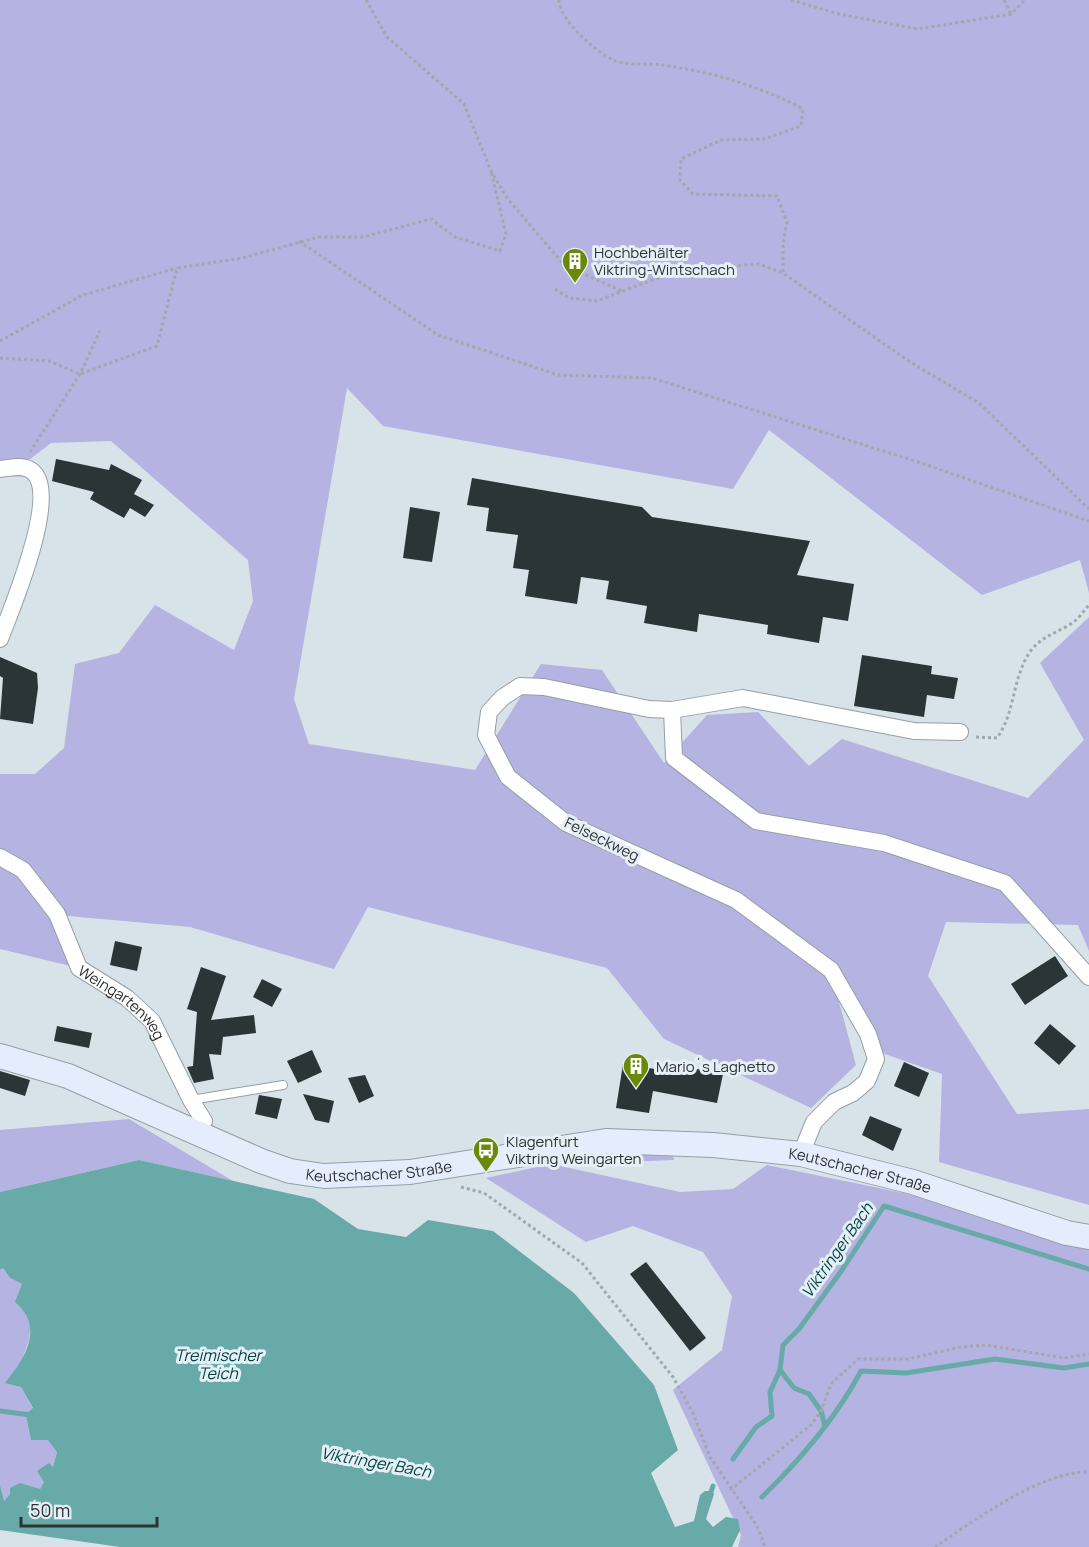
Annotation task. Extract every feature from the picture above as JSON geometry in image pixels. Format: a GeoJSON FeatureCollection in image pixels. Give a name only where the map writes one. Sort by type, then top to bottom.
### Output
{"type":"FeatureCollection","features":[{"type":"Feature","properties":{"kind":"main road","name":"Keutschacher Straße"},"geometry":{"type":"LineString","coordinates":[[0,1056],[68,1076],[261,1161],[290,1171],[324,1176],[410,1172],[606,1141],[713,1145],[801,1154],[913,1182],[1067,1233],[1089,1237]]}},
{"type":"Feature","properties":{"kind":"street"},"geometry":{"type":"LineString","coordinates":[[0,469],[21,466],[32,470],[39,479],[42,494],[24,576],[0,639]]}},
{"type":"Feature","properties":{"kind":"street","name":"Felseckweg"},"geometry":{"type":"LineString","coordinates":[[801,1154],[814,1122],[834,1102],[853,1093],[867,1081],[876,1059],[868,1034],[831,970],[736,900],[566,823],[508,777],[486,735],[489,712],[502,698],[520,686],[544,687],[649,709],[672,710],[742,698],[914,731],[960,732]]}},
{"type":"Feature","properties":{"kind":"street"},"geometry":{"type":"LineString","coordinates":[[672,710],[674,758],[756,821],[884,843],[1005,883],[1089,977]]}},
{"type":"Feature","properties":{"kind":"street","name":"Weingartenweg"},"geometry":{"type":"LineString","coordinates":[[0,857],[23,870],[57,914],[79,968],[128,998],[152,1020],[191,1100],[204,1121],[197,1131]]}},
{"type":"Feature","properties":{"kind":"lane"},"geometry":{"type":"LineString","coordinates":[[191,1100],[283,1085]]}},
{"type":"Feature","properties":{"kind":"path"},"geometry":{"type":"LineString","coordinates":[[0,341],[83,295],[177,268],[242,258],[319,237],[363,237],[431,219],[455,237],[500,251],[506,234],[491,171],[465,104],[387,37],[366,0]]}},
{"type":"Feature","properties":{"kind":"path"},"geometry":{"type":"LineString","coordinates":[[559,0],[576,32],[614,60],[664,65],[728,78],[782,98],[803,109],[801,126],[764,139],[721,140],[681,159],[680,180],[693,194],[777,196],[787,222],[783,244],[783,273]]}},
{"type":"Feature","properties":{"kind":"path"},"geometry":{"type":"LineString","coordinates":[[791,0],[839,14],[918,29],[1011,14],[1025,0]]}},
{"type":"Feature","properties":{"kind":"path"},"geometry":{"type":"LineString","coordinates":[[1004,0],[1011,14]]}},
{"type":"Feature","properties":{"kind":"path"},"geometry":{"type":"LineString","coordinates":[[491,171],[507,198],[565,266],[621,291]]}},
{"type":"Feature","properties":{"kind":"path"},"geometry":{"type":"LineString","coordinates":[[299,241],[438,335],[558,375],[652,378],[918,462],[1089,521]]}},
{"type":"Feature","properties":{"kind":"path"},"geometry":{"type":"LineString","coordinates":[[555,289],[569,298],[597,301],[679,270],[759,264],[783,273],[907,360],[979,403],[1089,509]]}},
{"type":"Feature","properties":{"kind":"path"},"geometry":{"type":"LineString","coordinates":[[0,358],[49,361],[80,374],[157,346],[177,268]]}},
{"type":"Feature","properties":{"kind":"path"},"geometry":{"type":"LineString","coordinates":[[21,466],[80,374],[100,331]]}},
{"type":"Feature","properties":{"kind":"path"},"geometry":{"type":"LineString","coordinates":[[960,732],[981,738],[998,738],[1008,724],[1015,683],[1029,653],[1048,634],[1072,624],[1089,605]]}},
{"type":"Feature","properties":{"kind":"path"},"geometry":{"type":"LineString","coordinates":[[452,1184],[484,1193],[582,1263],[673,1377],[693,1413],[710,1457],[730,1490],[757,1526],[765,1547]]}},
{"type":"Feature","properties":{"kind":"path"},"geometry":{"type":"LineString","coordinates":[[730,1490],[811,1425],[821,1410],[831,1384],[858,1359],[908,1359],[961,1347],[987,1345],[1064,1358],[1089,1354]]}},
{"type":"Feature","properties":{"kind":"path"},"geometry":{"type":"LineString","coordinates":[[935,1547],[981,1516],[1031,1488],[1076,1472],[1089,1472]]}},
{"type":"Feature","properties":{"kind":"shaded area"},"geometry":{"type":"Polygon","coordinates":[[[0,0],[1089,0],[1089,593],[1080,560],[982,595],[769,430],[733,489],[383,426],[347,388],[294,699],[309,744],[475,770],[541,664],[602,670],[664,763],[707,715],[758,712],[809,766],[842,739],[1028,798],[1084,740],[1040,663],[1089,617],[1089,951],[1078,925],[946,922],[928,976],[1017,1114],[1089,1109],[1089,1205],[939,1162],[942,1074],[882,1053],[831,972],[856,1065],[811,1108],[664,1039],[607,968],[368,907],[334,969],[190,927],[57,915],[79,968],[0,949],[0,774],[35,774],[64,748],[75,664],[119,653],[155,605],[234,650],[253,601],[248,560],[111,441],[51,443],[21,466],[0,468],[0,0]]]}},
{"type":"Feature","properties":{"kind":"shaded area"},"geometry":{"type":"Polygon","coordinates":[[[129,1119],[233,1181],[139,1160],[0,1192],[0,1130],[129,1119]]]}},
{"type":"Feature","properties":{"kind":"shaded area"},"geometry":{"type":"Polygon","coordinates":[[[612,1154],[673,1156],[674,1160],[622,1162],[597,1157],[612,1154]]]}},
{"type":"Feature","properties":{"kind":"shaded area"},"geometry":{"type":"Polygon","coordinates":[[[551,1164],[680,1192],[733,1189],[767,1165],[908,1194],[1089,1247],[1089,1547],[738,1547],[741,1535],[673,1390],[722,1350],[732,1296],[703,1252],[633,1226],[586,1242],[486,1178],[551,1164]]]}},
{"type":"Feature","properties":{"kind":"shaded area"},"geometry":{"type":"Polygon","coordinates":[[[3,1268],[10,1278],[22,1284],[31,1323],[29,1340],[20,1365],[21,1387],[57,1452],[53,1467],[40,1489],[10,1494],[3,1502],[0,1485],[0,1270],[3,1268]]]}},
{"type":"Feature","properties":{"kind":"water","name":"Treimischer Teich"},"geometry":{"type":"Polygon","coordinates":[[[139,1160],[314,1199],[358,1229],[406,1237],[428,1220],[493,1231],[574,1293],[654,1385],[678,1450],[651,1473],[675,1527],[694,1521],[700,1495],[705,1491],[712,1491],[714,1494],[706,1519],[713,1527],[726,1517],[738,1519],[740,1530],[732,1547],[120,1547],[0,1530],[0,1485],[4,1501],[10,1494],[10,1488],[20,1483],[40,1489],[44,1482],[37,1471],[49,1463],[53,1467],[57,1452],[48,1440],[31,1440],[26,1414],[33,1408],[21,1387],[5,1383],[25,1353],[30,1332],[29,1322],[24,1312],[15,1302],[22,1284],[10,1278],[3,1268],[0,1270],[0,1192],[139,1160]]]}},
{"type":"Feature","properties":{"kind":"building"},"geometry":{"type":"Polygon","coordinates":[[[56,459],[109,470],[111,464],[142,480],[134,494],[154,505],[145,517],[130,508],[124,518],[90,499],[94,492],[52,481],[56,459]]]}},
{"type":"Feature","properties":{"kind":"building"},"geometry":{"type":"Polygon","coordinates":[[[472,478],[642,507],[652,517],[810,541],[797,575],[854,584],[848,621],[823,617],[819,643],[767,634],[768,625],[699,614],[697,632],[644,623],[647,606],[606,599],[609,581],[581,577],[577,604],[525,596],[529,570],[513,568],[518,535],[486,531],[489,508],[467,505],[472,478]]]}},
{"type":"Feature","properties":{"kind":"building"},"geometry":{"type":"Polygon","coordinates":[[[410,507],[440,512],[432,562],[403,558],[410,507]]]}},
{"type":"Feature","properties":{"kind":"building"},"geometry":{"type":"Polygon","coordinates":[[[862,655],[932,666],[931,674],[958,678],[954,699],[927,695],[924,717],[854,706],[862,655]]]}},
{"type":"Feature","properties":{"kind":"building"},"geometry":{"type":"Polygon","coordinates":[[[0,657],[37,673],[38,688],[33,724],[0,719],[3,678],[0,676],[0,657]]]}},
{"type":"Feature","properties":{"kind":"building"},"geometry":{"type":"Polygon","coordinates":[[[115,941],[142,947],[137,971],[110,965],[115,941]]]}},
{"type":"Feature","properties":{"kind":"building"},"geometry":{"type":"Polygon","coordinates":[[[1055,956],[1068,976],[1025,1005],[1011,984],[1055,956]]]}},
{"type":"Feature","properties":{"kind":"building"},"geometry":{"type":"Polygon","coordinates":[[[201,967],[226,976],[211,1020],[254,1015],[256,1033],[223,1037],[221,1055],[209,1054],[214,1079],[194,1083],[187,1067],[193,1066],[197,1012],[187,1009],[201,967]]]}},
{"type":"Feature","properties":{"kind":"building"},"geometry":{"type":"Polygon","coordinates":[[[262,979],[282,989],[272,1007],[253,997],[262,979]]]}},
{"type":"Feature","properties":{"kind":"building"},"geometry":{"type":"Polygon","coordinates":[[[1050,1024],[1076,1046],[1059,1065],[1034,1043],[1050,1024]]]}},
{"type":"Feature","properties":{"kind":"building"},"geometry":{"type":"Polygon","coordinates":[[[57,1026],[92,1033],[89,1048],[54,1041],[57,1026]]]}},
{"type":"Feature","properties":{"kind":"building"},"geometry":{"type":"Polygon","coordinates":[[[312,1050],[322,1072],[298,1083],[287,1061],[312,1050]]]}},
{"type":"Feature","properties":{"kind":"building"},"geometry":{"type":"Polygon","coordinates":[[[904,1062],[929,1073],[919,1097],[894,1086],[904,1062]]]}},
{"type":"Feature","properties":{"kind":"building"},"geometry":{"type":"Polygon","coordinates":[[[623,1064],[674,1072],[676,1065],[723,1074],[717,1103],[653,1091],[649,1113],[616,1108],[623,1064]]]}},
{"type":"Feature","properties":{"kind":"building"},"geometry":{"type":"Polygon","coordinates":[[[0,1071],[30,1080],[25,1096],[0,1088],[0,1071]]]}},
{"type":"Feature","properties":{"kind":"building"},"geometry":{"type":"Polygon","coordinates":[[[365,1075],[374,1096],[359,1103],[348,1078],[365,1075]]]}},
{"type":"Feature","properties":{"kind":"building"},"geometry":{"type":"Polygon","coordinates":[[[303,1094],[334,1101],[329,1123],[315,1120],[303,1094]]]}},
{"type":"Feature","properties":{"kind":"building"},"geometry":{"type":"Polygon","coordinates":[[[259,1095],[282,1099],[277,1119],[255,1114],[259,1095]]]}},
{"type":"Feature","properties":{"kind":"building"},"geometry":{"type":"Polygon","coordinates":[[[870,1116],[902,1129],[893,1151],[862,1135],[870,1116]]]}},
{"type":"Feature","properties":{"kind":"building"},"geometry":{"type":"Polygon","coordinates":[[[646,1262],[706,1338],[690,1351],[630,1274],[646,1262]]]}},
{"type":"Feature","properties":{"kind":"waterway","name":"Viktringer Bach"},"geometry":{"type":"LineString","coordinates":[[733,1459],[756,1427],[772,1416],[770,1392],[780,1370],[783,1345],[799,1329],[842,1270],[884,1206],[1089,1269]]}},
{"type":"Feature","properties":{"kind":"waterway"},"geometry":{"type":"LineString","coordinates":[[762,1497],[816,1438],[861,1371],[906,1373],[995,1359],[1064,1368],[1089,1364]]}},
{"type":"Feature","properties":{"kind":"waterway"},"geometry":{"type":"LineString","coordinates":[[780,1370],[794,1388],[809,1394],[821,1411],[825,1426]]}},
{"type":"Feature","properties":{"kind":"waterway","name":"Viktringer Bach"},"geometry":{"type":"LineString","coordinates":[[0,1411],[31,1415]]}},
{"type":"Feature","properties":{"kind":"waterway","name":"Viktringer Bach"},"geometry":{"type":"LineString","coordinates":[[709,1498],[713,1486]]}},
{"type":"Feature","properties":{"kind":"place","name":"Hochbehälter Viktring-Wintschach"},"geometry":{"type":"Point","coordinates":[575,284]}},
{"type":"Feature","properties":{"kind":"place","name":"Mario´s Laghetto"},"geometry":{"type":"Point","coordinates":[636,1089]}},
{"type":"Feature","properties":{"kind":"place","name":"Klagenfurt Viktring Weingarten"},"geometry":{"type":"Point","coordinates":[486,1173]}}]}
